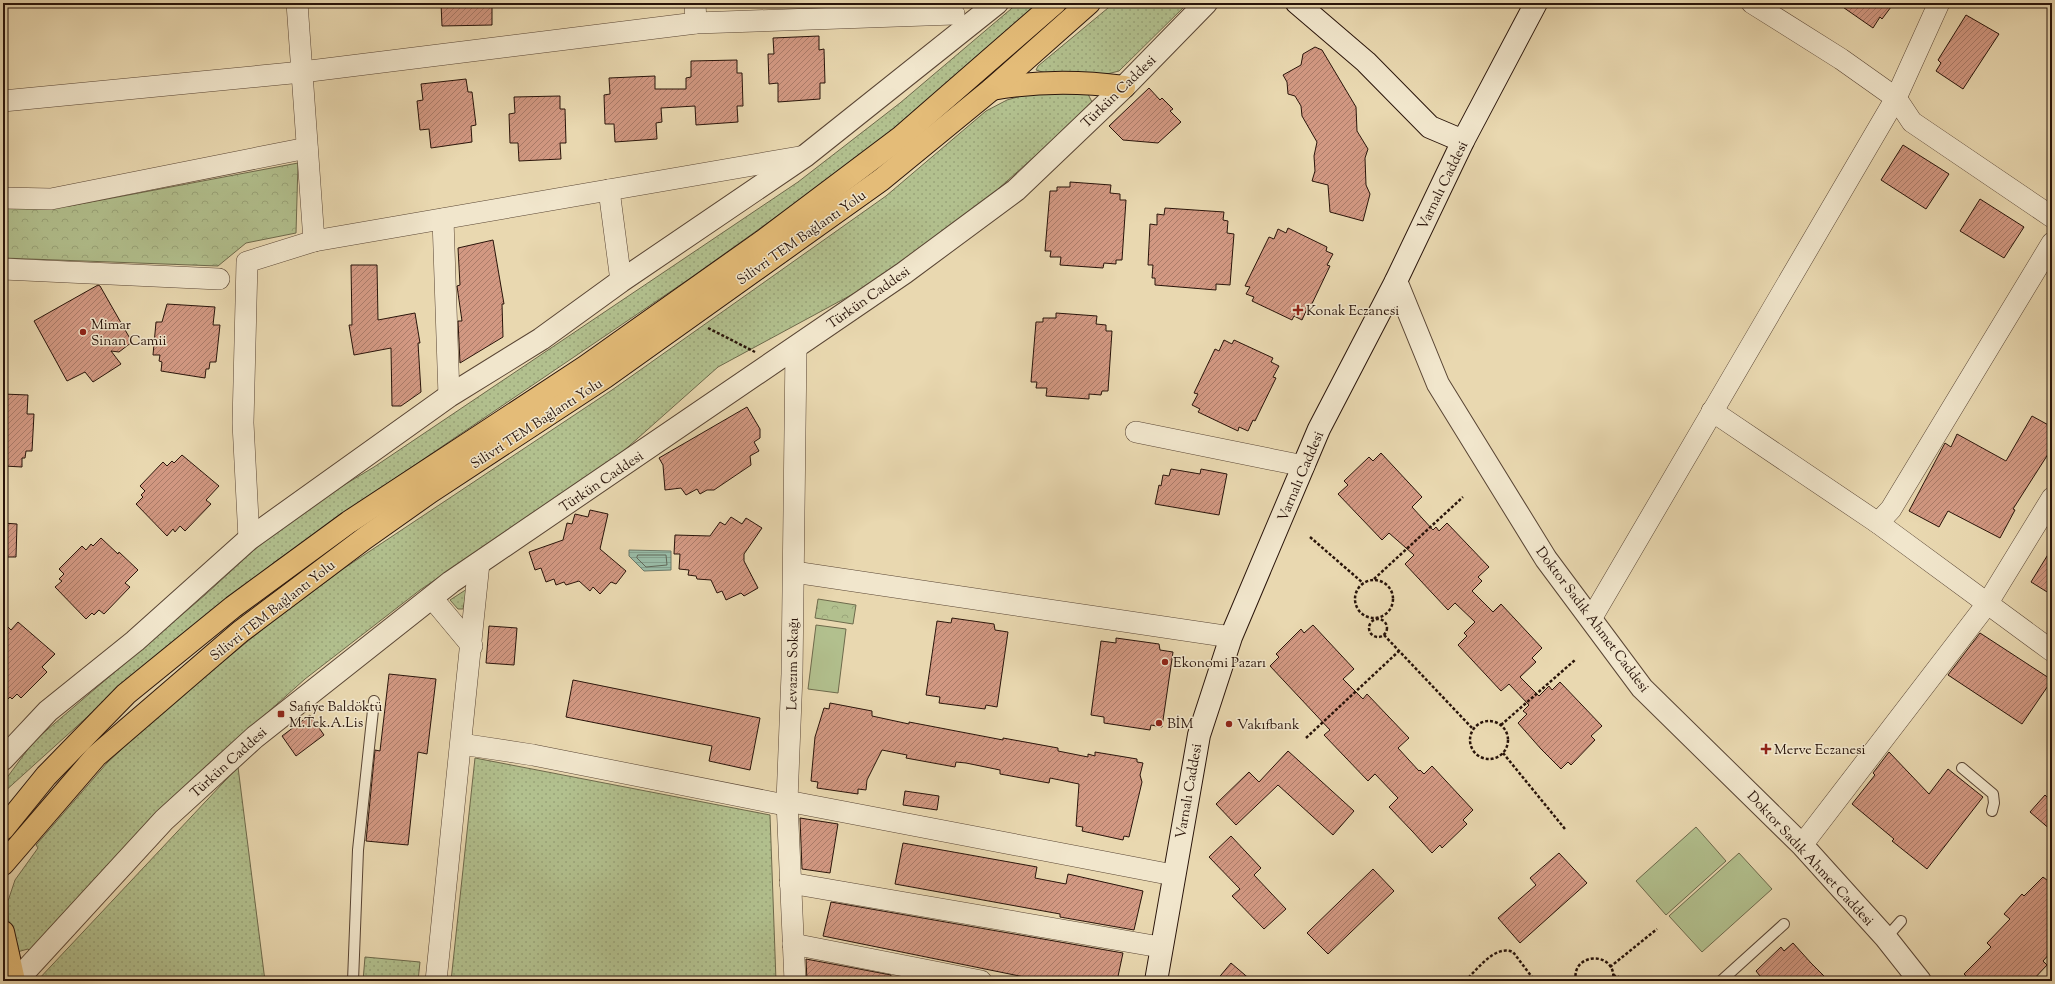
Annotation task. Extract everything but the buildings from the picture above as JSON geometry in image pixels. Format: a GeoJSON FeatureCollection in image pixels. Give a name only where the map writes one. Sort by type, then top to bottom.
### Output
{"type":"FeatureCollection","features":[{"type":"Feature","properties":{"kind":"highway","name":"Silivri TEM Bağlantı Yolu"},"geometry":{"type":"LineString","coordinates":[[3,829],[46,776],[126,694],[234,607],[349,522],[585,367],[764,241],[901,137],[1055,3]]}},
{"type":"Feature","properties":{"kind":"highway","name":"Silivri TEM Bağlantı Yolu"},"geometry":{"type":"LineString","coordinates":[[3,864],[96,756],[240,632],[365,538],[430,492],[605,377],[881,180],[992,89],[1089,3]]}},
{"type":"Feature","properties":{"kind":"highway"},"geometry":{"type":"LineString","coordinates":[[992,89],[1024,83],[1097,83],[1124,87]]}},
{"type":"Feature","properties":{"kind":"highway"},"geometry":{"type":"LineString","coordinates":[[3,808],[46,776]]}},
{"type":"Feature","properties":{"kind":"highway"},"geometry":{"type":"LineString","coordinates":[[3,883],[7,869],[24,841]]}},
{"type":"Feature","properties":{"kind":"highway"},"geometry":{"type":"LineString","coordinates":[[3,932],[14,981]]}},
{"type":"Feature","properties":{"kind":"highway"},"geometry":{"type":"LineString","coordinates":[[3,958],[14,981]]}},
{"type":"Feature","properties":{"kind":"street"},"geometry":{"type":"LineString","coordinates":[[297,3],[314,241]]}},
{"type":"Feature","properties":{"kind":"street"},"geometry":{"type":"LineString","coordinates":[[694,3],[696,24]]}},
{"type":"Feature","properties":{"kind":"street"},"geometry":{"type":"LineString","coordinates":[[3,101],[302,72],[696,24],[959,15],[997,3]]}},
{"type":"Feature","properties":{"kind":"street","name":"Türkün Caddesi"},"geometry":{"type":"LineString","coordinates":[[14,981],[170,815],[255,737],[432,598],[479,564],[904,273],[1016,190],[1124,87],[1206,3]]}},
{"type":"Feature","properties":{"kind":"street"},"geometry":{"type":"LineString","coordinates":[[1297,3],[1366,62],[1430,127],[1463,142]]}},
{"type":"Feature","properties":{"kind":"street","name":"Varnalı Caddesi"},"geometry":{"type":"LineString","coordinates":[[1156,981],[1160,947],[1198,735],[1231,637],[1319,429],[1396,281],[1463,142],[1536,3]]}},
{"type":"Feature","properties":{"kind":"street"},"geometry":{"type":"LineString","coordinates":[[1752,3],[1841,59],[1896,98],[1912,122],[2052,217]]}},
{"type":"Feature","properties":{"kind":"street"},"geometry":{"type":"LineString","coordinates":[[1591,619],[1896,98],[1939,3]]}},
{"type":"Feature","properties":{"kind":"street"},"geometry":{"type":"LineString","coordinates":[[3,759],[48,711],[135,641],[249,540],[302,500],[450,396],[541,339],[621,281],[805,156],[959,15]]}},
{"type":"Feature","properties":{"kind":"street"},"geometry":{"type":"LineString","coordinates":[[3,198],[50,199],[307,148]]}},
{"type":"Feature","properties":{"kind":"street"},"geometry":{"type":"LineString","coordinates":[[249,540],[243,424],[247,262],[314,241],[805,156]]}},
{"type":"Feature","properties":{"kind":"street"},"geometry":{"type":"LineString","coordinates":[[609,190],[621,281]]}},
{"type":"Feature","properties":{"kind":"street"},"geometry":{"type":"LineString","coordinates":[[443,219],[450,396]]}},
{"type":"Feature","properties":{"kind":"street"},"geometry":{"type":"LineString","coordinates":[[1878,523],[1891,509],[2052,243]]}},
{"type":"Feature","properties":{"kind":"street"},"geometry":{"type":"LineString","coordinates":[[3,269],[220,279]]}},
{"type":"Feature","properties":{"kind":"street","name":"Doktor Sadık Ahmet Caddesi"},"geometry":{"type":"LineString","coordinates":[[1396,281],[1438,384],[1546,559],[1642,688],[1802,845],[1886,938],[1920,981]]}},
{"type":"Feature","properties":{"kind":"street","name":"Levazım Sokağı"},"geometry":{"type":"LineString","coordinates":[[795,981],[786,803],[792,674],[796,348]]}},
{"type":"Feature","properties":{"kind":"street"},"geometry":{"type":"LineString","coordinates":[[1712,411],[1878,523],[2052,651]]}},
{"type":"Feature","properties":{"kind":"street"},"geometry":{"type":"LineString","coordinates":[[1136,432],[1304,466]]}},
{"type":"Feature","properties":{"kind":"street"},"geometry":{"type":"LineString","coordinates":[[1802,845],[1988,604],[2052,498]]}},
{"type":"Feature","properties":{"kind":"street"},"geometry":{"type":"LineString","coordinates":[[436,981],[462,744],[479,564]]}},
{"type":"Feature","properties":{"kind":"street"},"geometry":{"type":"LineString","coordinates":[[794,572],[1231,637]]}},
{"type":"Feature","properties":{"kind":"street"},"geometry":{"type":"LineString","coordinates":[[432,598],[472,646]]}},
{"type":"Feature","properties":{"kind":"street"},"geometry":{"type":"LineString","coordinates":[[462,744],[533,755],[1173,875]]}},
{"type":"Feature","properties":{"kind":"street"},"geometry":{"type":"LineString","coordinates":[[790,883],[1160,947]]}},
{"type":"Feature","properties":{"kind":"street"},"geometry":{"type":"LineString","coordinates":[[793,944],[981,981]]}},
{"type":"Feature","properties":{"kind":"lane"},"geometry":{"type":"LineString","coordinates":[[353,981],[358,850],[374,701]]}},
{"type":"Feature","properties":{"kind":"lane"},"geometry":{"type":"LineString","coordinates":[[1962,768],[1993,794],[1994,803],[1992,811]]}},
{"type":"Feature","properties":{"kind":"lane"},"geometry":{"type":"LineString","coordinates":[[1886,938],[1901,921]]}},
{"type":"Feature","properties":{"kind":"lane"},"geometry":{"type":"LineString","coordinates":[[1721,981],[1784,924]]}},
{"type":"Feature","properties":{"kind":"path"},"geometry":{"type":"LineString","coordinates":[[688,317],[776,362]]}},
{"type":"Feature","properties":{"kind":"path"},"geometry":{"type":"LineString","coordinates":[[1384,635],[1387,629],[1386,623],[1382,619],[1365,615],[1356,606],[1356,594],[1363,583],[1374,579],[1463,497]]}},
{"type":"Feature","properties":{"kind":"path"},"geometry":{"type":"LineString","coordinates":[[1310,537],[1363,583]]}},
{"type":"Feature","properties":{"kind":"path"},"geometry":{"type":"LineString","coordinates":[[1374,579],[1391,588],[1393,597],[1392,607],[1388,612],[1370,622],[1369,631],[1375,637],[1384,635]]}},
{"type":"Feature","properties":{"kind":"path"},"geometry":{"type":"LineString","coordinates":[[1384,635],[1473,729]]}},
{"type":"Feature","properties":{"kind":"path"},"geometry":{"type":"LineString","coordinates":[[1306,738],[1399,651]]}},
{"type":"Feature","properties":{"kind":"path"},"geometry":{"type":"LineString","coordinates":[[1501,725],[1574,660]]}},
{"type":"Feature","properties":{"kind":"path"},"geometry":{"type":"LineString","coordinates":[[1489,721],[1501,725],[1508,738],[1506,748],[1503,753],[1492,759],[1479,757],[1471,747],[1470,735],[1473,729],[1483,722],[1489,721]]}},
{"type":"Feature","properties":{"kind":"path"},"geometry":{"type":"LineString","coordinates":[[1503,753],[1565,829]]}},
{"type":"Feature","properties":{"kind":"path"},"geometry":{"type":"LineString","coordinates":[[1610,967],[1658,929]]}},
{"type":"Feature","properties":{"kind":"path"},"geometry":{"type":"LineString","coordinates":[[1465,981],[1497,951],[1508,950],[1513,952],[1535,981]]}},
{"type":"Feature","properties":{"kind":"path"},"geometry":{"type":"LineString","coordinates":[[1576,981],[1578,966],[1588,959],[1601,959],[1610,967],[1613,975],[1613,981]]}},
{"type":"Feature","properties":{"kind":"path"},"geometry":{"type":"LineString","coordinates":[[1613,975],[1629,981]]}},
{"type":"Feature","properties":{"kind":"path"},"geometry":{"type":"LineString","coordinates":[[1634,981],[1640,978],[1649,981]]}},
{"type":"Feature","properties":{"kind":"green space"},"geometry":{"type":"Polygon","coordinates":[[[1018,3],[1041,3],[874,147],[689,279],[276,561],[229,598],[96,709],[3,793],[3,783],[34,741],[205,595],[254,550],[309,506],[374,467],[798,182],[900,103],[1018,3]]]}},
{"type":"Feature","properties":{"kind":"green space"},"geometry":{"type":"Polygon","coordinates":[[[1114,3],[1188,3],[1119,71],[1099,76],[1049,74],[1036,70],[1038,66],[1114,3]]]}},
{"type":"Feature","properties":{"kind":"green space"},"geometry":{"type":"Polygon","coordinates":[[[1059,91],[1088,94],[1093,104],[949,233],[890,274],[718,367],[611,462],[420,590],[305,679],[211,763],[31,952],[28,949],[17,952],[9,937],[8,901],[15,880],[38,848],[36,845],[107,763],[159,714],[269,624],[343,569],[612,390],[886,196],[986,111],[1007,100],[1032,93],[1059,91]]]}},
{"type":"Feature","properties":{"kind":"green space"},"geometry":{"type":"Polygon","coordinates":[[[298,163],[296,233],[246,243],[218,266],[3,258],[3,207],[70,206],[298,163]]]}},
{"type":"Feature","properties":{"kind":"green space"},"geometry":{"type":"Polygon","coordinates":[[[467,589],[463,609],[458,609],[450,600],[467,589]]]}},
{"type":"Feature","properties":{"kind":"green space"},"geometry":{"type":"Polygon","coordinates":[[[818,599],[856,605],[853,624],[815,618],[818,599]]]}},
{"type":"Feature","properties":{"kind":"green space"},"geometry":{"type":"Polygon","coordinates":[[[816,625],[846,629],[838,693],[808,689],[816,625]]]}},
{"type":"Feature","properties":{"kind":"green space"},"geometry":{"type":"Polygon","coordinates":[[[475,758],[770,815],[776,981],[451,981],[475,758]]]}},
{"type":"Feature","properties":{"kind":"green space"},"geometry":{"type":"Polygon","coordinates":[[[238,767],[265,981],[37,981],[238,767]]]}},
{"type":"Feature","properties":{"kind":"green space"},"geometry":{"type":"Polygon","coordinates":[[[1696,827],[1726,861],[1666,915],[1636,881],[1696,827]]]}},
{"type":"Feature","properties":{"kind":"green space"},"geometry":{"type":"Polygon","coordinates":[[[1739,853],[1772,889],[1702,952],[1669,916],[1739,853]]]}},
{"type":"Feature","properties":{"kind":"green space"},"geometry":{"type":"Polygon","coordinates":[[[365,957],[420,962],[418,981],[363,981],[365,957]]]}},
{"type":"Feature","properties":{"kind":"water"},"geometry":{"type":"Polygon","coordinates":[[[629,550],[671,551],[671,570],[644,571],[629,556],[629,550]]]}},
{"type":"Feature","properties":{"kind":"place","name":"Konak Eczanesi"},"geometry":{"type":"Point","coordinates":[1298,310]}},
{"type":"Feature","properties":{"kind":"place","name":"Mimar Sinan Camii"},"geometry":{"type":"Point","coordinates":[83,332]}},
{"type":"Feature","properties":{"kind":"place","name":"Ekonomi Pazarı"},"geometry":{"type":"Point","coordinates":[1165,662]}},
{"type":"Feature","properties":{"kind":"place","name":"Safiye Baldöktü M.Tek.A.Lis"},"geometry":{"type":"Point","coordinates":[281,714]}},
{"type":"Feature","properties":{"kind":"place","name":"BİM"},"geometry":{"type":"Point","coordinates":[1159,723]}},
{"type":"Feature","properties":{"kind":"place","name":"Vakıfbank"},"geometry":{"type":"Point","coordinates":[1229,724]}},
{"type":"Feature","properties":{"kind":"place","name":"Merve Eczanesi"},"geometry":{"type":"Point","coordinates":[1766,749]}}]}
